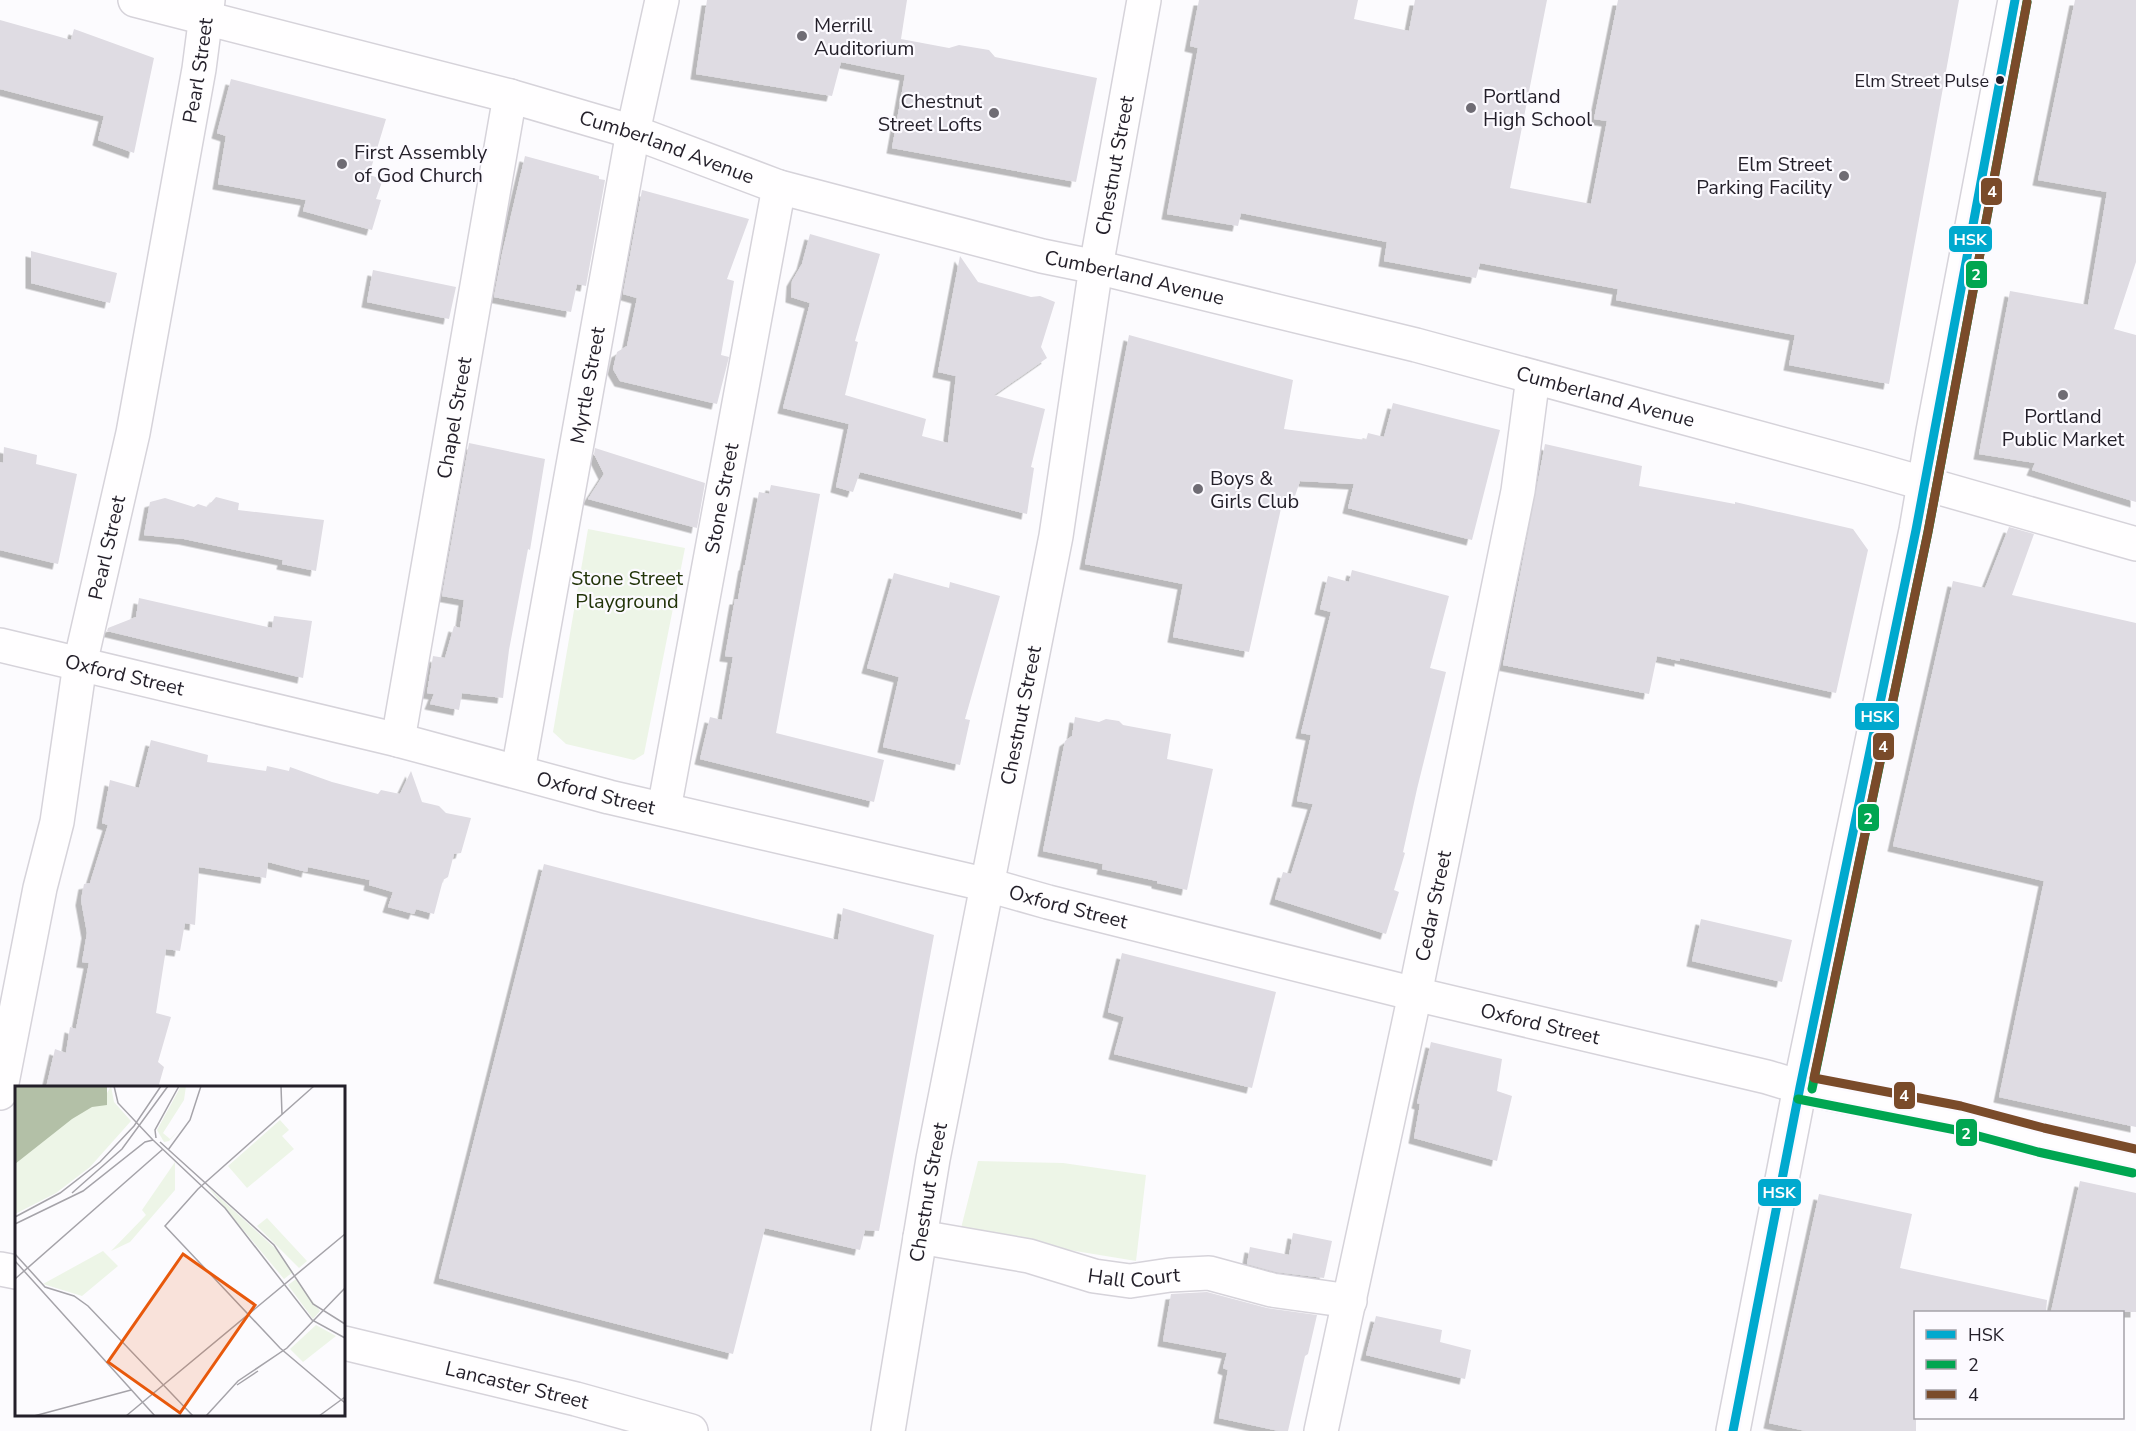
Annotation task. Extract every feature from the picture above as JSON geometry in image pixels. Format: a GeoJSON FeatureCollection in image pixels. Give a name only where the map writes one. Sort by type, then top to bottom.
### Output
{"type":"FeatureCollection","features":[{"type":"Feature","properties":{"kind":"street","name":"Cumberland Avenue"},"geometry":{"type":"LineString","coordinates":[[135,0],[207,10],[510,96],[633,132],[778,187],[1042,256],[1096,267],[1416,345],[2136,543]]}},
{"type":"Feature","properties":{"kind":"street","name":"Myrtle Street"},"geometry":{"type":"LineString","coordinates":[[518,771],[633,132],[662,0]]}},
{"type":"Feature","properties":{"kind":"street","name":"Chestnut Street"},"geometry":{"type":"LineString","coordinates":[[888,1431],[933,1159],[1056,536],[1096,267],[1144,0]]}},
{"type":"Feature","properties":{"kind":"street"},"geometry":{"type":"LineString","coordinates":[[1733,1431],[1800,1087],[1916,530],[2015,0]]}},
{"type":"Feature","properties":{"kind":"street","name":"Pearl Street"},"geometry":{"type":"LineString","coordinates":[[0,1093],[40,888],[57,822],[80,664],[133,433],[199,69],[207,10]]}},
{"type":"Feature","properties":{"kind":"street","name":"Chapel Street"},"geometry":{"type":"LineString","coordinates":[[398,740],[510,96]]}},
{"type":"Feature","properties":{"kind":"street","name":"Stone Street"},"geometry":{"type":"LineString","coordinates":[[664,809],[778,187]]}},
{"type":"Feature","properties":{"kind":"street","name":"Cedar Street"},"geometry":{"type":"LineString","coordinates":[[1321,1431],[1415,994],[1518,491],[1533,377]]}},
{"type":"Feature","properties":{"kind":"street","name":"Oxford Street"},"geometry":{"type":"LineString","coordinates":[[0,645],[398,740],[609,796],[988,885],[1415,994],[1767,1077],[1800,1087],[1959,1118],[2041,1140],[2136,1161]]}},
{"type":"Feature","properties":{"kind":"street","name":"Hall Court"},"geometry":{"type":"LineString","coordinates":[[920,1237],[1029,1256],[1094,1276],[1130,1281],[1170,1275],[1209,1273],[1272,1290],[1350,1301]]}},
{"type":"Feature","properties":{"kind":"street"},"geometry":{"type":"LineString","coordinates":[[0,1269],[15,1272]]}},
{"type":"Feature","properties":{"kind":"street","name":"Lancaster Street"},"geometry":{"type":"LineString","coordinates":[[345,1343],[576,1399],[691,1431]]}},
{"type":"Feature","properties":{"kind":"green space","name":"Stone Street Playground"},"geometry":{"type":"Polygon","coordinates":[[[588,529],[685,548],[644,754],[634,760],[566,744],[553,732],[588,529]]]}},
{"type":"Feature","properties":{"kind":"green space"},"geometry":{"type":"Polygon","coordinates":[[[978,1161],[1063,1163],[1146,1175],[1136,1261],[960,1232],[978,1161]]]}},
{"type":"Feature","properties":{"kind":"building"},"geometry":{"type":"Polygon","coordinates":[[[707,0],[907,0],[901,39],[949,48],[959,45],[989,50],[995,57],[1097,78],[1076,182],[892,148],[905,75],[841,62],[832,96],[696,74],[707,0]]]}},
{"type":"Feature","properties":{"kind":"building","name":"Portland High School"},"geometry":{"type":"Polygon","coordinates":[[[1199,0],[1358,0],[1354,19],[1409,31],[1415,0],[1547,0],[1510,188],[1591,204],[1607,121],[1594,119],[1618,0],[1959,0],[1889,384],[1789,365],[1795,335],[1616,300],[1618,289],[1480,263],[1476,278],[1384,261],[1387,242],[1241,213],[1238,226],[1167,214],[1198,48],[1190,46],[1199,0]]]}},
{"type":"Feature","properties":{"kind":"building"},"geometry":{"type":"Polygon","coordinates":[[[2075,0],[2136,0],[2136,262],[2114,329],[2136,335],[2136,502],[2032,470],[2035,463],[1979,454],[2010,291],[2088,305],[2107,192],[2038,180],[2075,0]]]}},
{"type":"Feature","properties":{"kind":"building"},"geometry":{"type":"Polygon","coordinates":[[[0,20],[71,40],[74,29],[154,58],[134,153],[98,140],[104,116],[0,89],[0,20]]]}},
{"type":"Feature","properties":{"kind":"building"},"geometry":{"type":"Polygon","coordinates":[[[231,79],[386,119],[369,175],[383,179],[376,199],[381,200],[372,230],[303,211],[306,200],[218,184],[226,136],[217,133],[231,79]]]}},
{"type":"Feature","properties":{"kind":"building"},"geometry":{"type":"Polygon","coordinates":[[[525,156],[599,176],[599,179],[605,180],[586,286],[577,284],[571,312],[494,297],[525,156]]]}},
{"type":"Feature","properties":{"kind":"building"},"geometry":{"type":"Polygon","coordinates":[[[642,190],[749,219],[727,279],[734,281],[721,355],[729,357],[717,404],[620,381],[613,369],[617,352],[627,346],[637,298],[623,294],[642,190]]]}},
{"type":"Feature","properties":{"kind":"building"},"geometry":{"type":"Polygon","coordinates":[[[810,234],[880,254],[855,341],[858,342],[845,395],[926,419],[922,436],[948,443],[956,376],[938,372],[960,256],[978,282],[1031,297],[1040,296],[1055,302],[1041,347],[1047,358],[994,395],[1045,409],[1031,467],[1034,468],[1027,514],[860,472],[853,492],[836,487],[849,424],[783,408],[810,303],[791,297],[792,281],[802,264],[810,234]]]}},
{"type":"Feature","properties":{"kind":"building"},"geometry":{"type":"Polygon","coordinates":[[[31,251],[117,273],[110,303],[31,283],[31,251]]]}},
{"type":"Feature","properties":{"kind":"building"},"geometry":{"type":"Polygon","coordinates":[[[373,270],[456,287],[449,319],[367,302],[373,270]]]}},
{"type":"Feature","properties":{"kind":"building","name":"Boys & Girls Club"},"geometry":{"type":"Polygon","coordinates":[[[1129,335],[1293,380],[1284,429],[1366,440],[1368,433],[1384,437],[1393,403],[1500,430],[1472,540],[1348,508],[1354,484],[1300,481],[1295,496],[1284,495],[1249,652],[1173,637],[1183,584],[1085,564],[1129,335]]]}},
{"type":"Feature","properties":{"kind":"building"},"geometry":{"type":"Polygon","coordinates":[[[469,443],[545,459],[530,550],[528,549],[509,650],[503,698],[462,693],[459,710],[430,704],[434,694],[427,693],[433,656],[445,658],[454,626],[460,628],[464,600],[442,596],[469,443]]]}},
{"type":"Feature","properties":{"kind":"building"},"geometry":{"type":"Polygon","coordinates":[[[1545,444],[1642,466],[1639,486],[1735,504],[1735,502],[1853,529],[1868,550],[1836,693],[1680,658],[1680,661],[1657,656],[1649,694],[1503,665],[1545,444]]]}},
{"type":"Feature","properties":{"kind":"building"},"geometry":{"type":"Polygon","coordinates":[[[4,447],[37,455],[36,464],[77,474],[58,564],[0,550],[0,462],[3,463],[4,447]]]}},
{"type":"Feature","properties":{"kind":"building"},"geometry":{"type":"Polygon","coordinates":[[[595,448],[705,483],[697,528],[588,499],[604,474],[594,454],[595,448]]]}},
{"type":"Feature","properties":{"kind":"building"},"geometry":{"type":"Polygon","coordinates":[[[771,485],[820,494],[776,733],[884,760],[874,802],[700,759],[710,717],[722,720],[733,657],[725,656],[735,599],[738,599],[759,492],[769,494],[771,485]]]}},
{"type":"Feature","properties":{"kind":"building"},"geometry":{"type":"Polygon","coordinates":[[[216,497],[239,503],[238,510],[324,520],[316,571],[282,564],[283,560],[184,539],[144,535],[150,502],[165,498],[194,507],[198,504],[207,507],[216,497]]]}},
{"type":"Feature","properties":{"kind":"building"},"geometry":{"type":"Polygon","coordinates":[[[2009,527],[2034,534],[2012,595],[2136,623],[2136,1127],[1999,1097],[2044,881],[1893,846],[1953,581],[1985,588],[2009,527]]]}},
{"type":"Feature","properties":{"kind":"building"},"geometry":{"type":"Polygon","coordinates":[[[1352,570],[1449,596],[1430,668],[1446,672],[1417,789],[1403,852],[1405,853],[1394,890],[1399,892],[1386,934],[1275,899],[1283,872],[1291,874],[1313,804],[1297,801],[1311,735],[1301,733],[1331,612],[1320,609],[1328,576],[1349,582],[1352,570]]]}},
{"type":"Feature","properties":{"kind":"building"},"geometry":{"type":"Polygon","coordinates":[[[894,573],[949,588],[950,582],[1000,596],[965,719],[970,720],[960,765],[883,747],[899,677],[867,668],[894,573]]]}},
{"type":"Feature","properties":{"kind":"building"},"geometry":{"type":"Polygon","coordinates":[[[139,598],[272,628],[274,616],[312,621],[303,678],[107,631],[108,628],[136,617],[139,598]]]}},
{"type":"Feature","properties":{"kind":"building"},"geometry":{"type":"Polygon","coordinates":[[[1075,717],[1099,722],[1106,719],[1119,721],[1123,725],[1171,734],[1167,759],[1213,769],[1187,890],[1102,869],[1103,864],[1043,851],[1065,741],[1072,736],[1075,717]]]}},
{"type":"Feature","properties":{"kind":"building"},"geometry":{"type":"Polygon","coordinates":[[[151,740],[208,755],[207,762],[266,771],[267,766],[289,771],[290,767],[332,782],[378,794],[381,790],[400,794],[411,771],[422,802],[439,806],[446,813],[471,818],[461,853],[454,854],[448,877],[443,880],[434,914],[416,909],[414,914],[388,907],[393,892],[369,885],[370,880],[308,867],[307,872],[268,862],[266,878],[199,867],[195,925],[185,923],[180,951],[166,949],[156,1013],[171,1017],[158,1062],[164,1067],[159,1086],[46,1086],[55,1049],[66,1053],[70,1027],[76,1029],[89,963],[82,962],[87,933],[81,900],[84,884],[90,883],[108,825],[102,823],[110,780],[139,788],[151,740]]]}},
{"type":"Feature","properties":{"kind":"building"},"geometry":{"type":"Polygon","coordinates":[[[544,864],[838,940],[843,908],[934,935],[879,1231],[865,1230],[860,1250],[765,1228],[733,1354],[439,1278],[544,864]]]}},
{"type":"Feature","properties":{"kind":"building"},"geometry":{"type":"Polygon","coordinates":[[[1701,919],[1792,940],[1782,982],[1692,961],[1701,919]]]}},
{"type":"Feature","properties":{"kind":"building"},"geometry":{"type":"Polygon","coordinates":[[[1122,953],[1276,992],[1252,1088],[1114,1054],[1124,1017],[1108,1012],[1122,953]]]}},
{"type":"Feature","properties":{"kind":"building"},"geometry":{"type":"Polygon","coordinates":[[[1431,1042],[1502,1059],[1497,1091],[1512,1096],[1497,1161],[1414,1138],[1420,1104],[1417,1103],[1431,1042]]]}},
{"type":"Feature","properties":{"kind":"building"},"geometry":{"type":"Polygon","coordinates":[[[2080,1181],[2136,1193],[2136,1312],[2051,1311],[2080,1181]]]}},
{"type":"Feature","properties":{"kind":"building"},"geometry":{"type":"Polygon","coordinates":[[[1819,1194],[1912,1214],[1900,1268],[2047,1300],[2046,1311],[1914,1311],[1916,1431],[1806,1431],[1769,1423],[1819,1194]]]}},
{"type":"Feature","properties":{"kind":"building"},"geometry":{"type":"Polygon","coordinates":[[[1293,1233],[1332,1241],[1324,1278],[1276,1272],[1247,1264],[1250,1247],[1289,1255],[1293,1233]]]}},
{"type":"Feature","properties":{"kind":"building"},"geometry":{"type":"Polygon","coordinates":[[[1207,1292],[1267,1308],[1317,1315],[1288,1431],[1219,1418],[1228,1370],[1223,1368],[1227,1353],[1163,1341],[1171,1294],[1207,1292]]]}},
{"type":"Feature","properties":{"kind":"building"},"geometry":{"type":"Polygon","coordinates":[[[1376,1316],[1442,1330],[1440,1342],[1471,1350],[1465,1379],[1366,1355],[1376,1316]]]}},
{"type":"Feature","properties":{"kind":"transit line","name":"HSK"},"geometry":{"type":"LineString","coordinates":[[1733,1431],[1800,1087],[1916,530],[2015,0]]}},
{"type":"Feature","properties":{"kind":"transit line","name":"2"},"geometry":{"type":"LineString","coordinates":[[1812,1089],[1928,532],[2027,2]]}},
{"type":"Feature","properties":{"kind":"transit line","name":"4"},"geometry":{"type":"LineString","coordinates":[[2027,2],[1928,532],[1814,1078],[1961,1106],[2136,1149]]}},
{"type":"Feature","properties":{"kind":"transit line","name":"2"},"geometry":{"type":"LineString","coordinates":[[1798,1099],[1956,1130],[2038,1152],[2133,1173]]}},
{"type":"Feature","properties":{"kind":"place","name":"Merrill Auditorium"},"geometry":{"type":"Point","coordinates":[802,36]}},
{"type":"Feature","properties":{"kind":"place","name":"Elm Street Pulse"},"geometry":{"type":"Point","coordinates":[2000,80]}},
{"type":"Feature","properties":{"kind":"place","name":"Portland High School"},"geometry":{"type":"Point","coordinates":[1471,108]}},
{"type":"Feature","properties":{"kind":"place","name":"Chestnut Street Lofts"},"geometry":{"type":"Point","coordinates":[994,113]}},
{"type":"Feature","properties":{"kind":"place","name":"First Assembly of God Church"},"geometry":{"type":"Point","coordinates":[342,164]}},
{"type":"Feature","properties":{"kind":"place","name":"Elm Street Parking Facility"},"geometry":{"type":"Point","coordinates":[1844,176]}},
{"type":"Feature","properties":{"kind":"place","name":"Portland Public Market"},"geometry":{"type":"Point","coordinates":[2063,395]}},
{"type":"Feature","properties":{"kind":"place","name":"Boys & Girls Club"},"geometry":{"type":"Point","coordinates":[1198,489]}}]}
